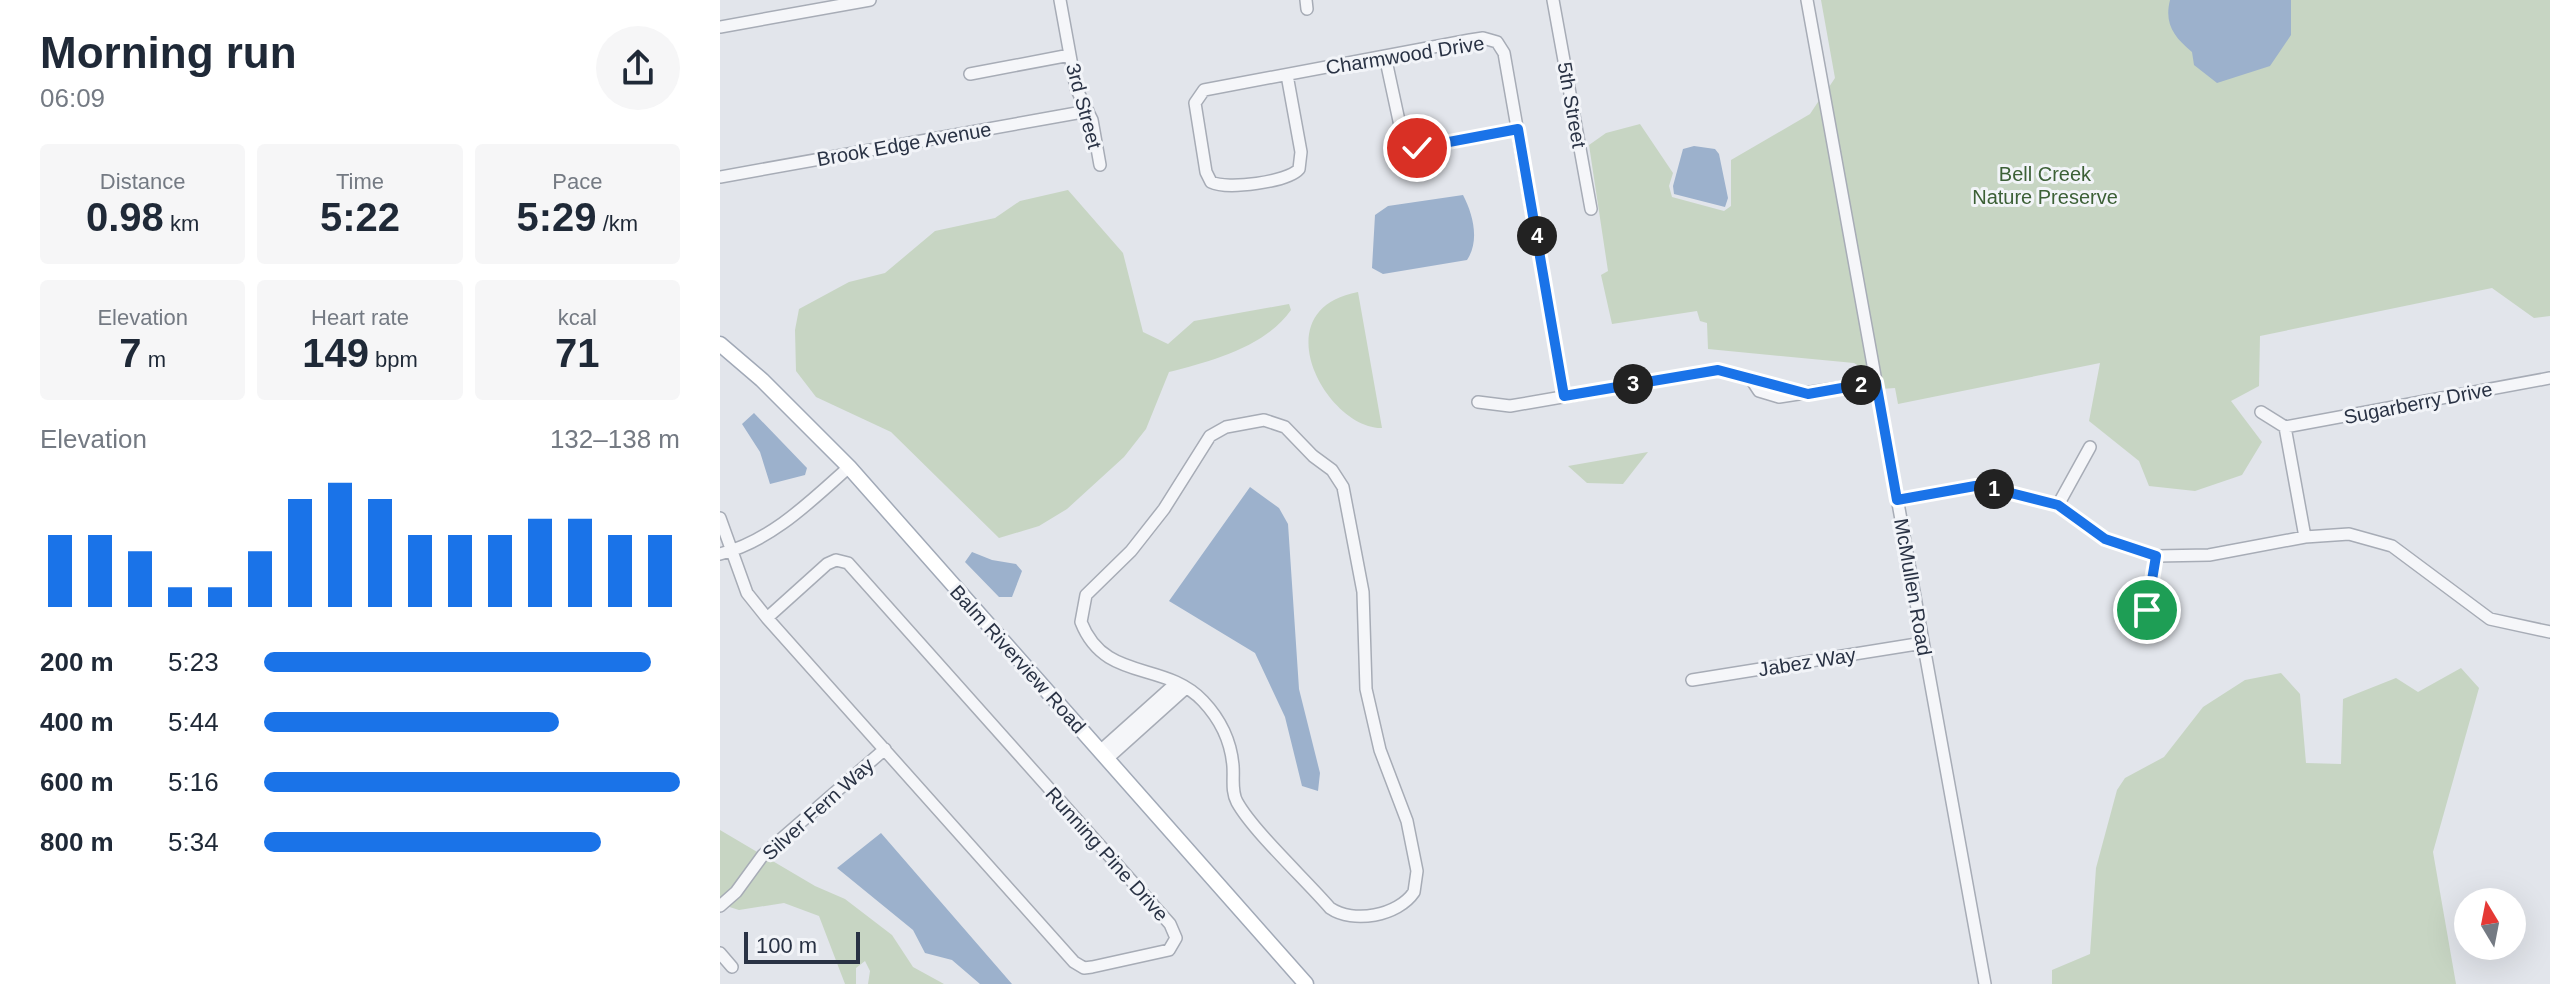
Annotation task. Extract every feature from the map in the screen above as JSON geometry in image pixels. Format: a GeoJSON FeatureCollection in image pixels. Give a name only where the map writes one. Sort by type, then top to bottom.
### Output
{"type":"FeatureCollection","features":[{"type":"Feature","properties":{"kind":"main road","name":"Balm Riverview Road"},"geometry":{"type":"LineString","coordinates":[[720,344],[762,380],[849,467],[1306,984]]}},
{"type":"Feature","properties":{"kind":"street"},"geometry":{"type":"LineString","coordinates":[[720,27],[870,0]]}},
{"type":"Feature","properties":{"kind":"street","name":"3rd Street"},"geometry":{"type":"LineString","coordinates":[[1060,0],[1076,88],[1088,111],[1100,165]]}},
{"type":"Feature","properties":{"kind":"street","name":"5th Street"},"geometry":{"type":"LineString","coordinates":[[1553,0],[1591,209]]}},
{"type":"Feature","properties":{"kind":"street","name":"McMullen Road"},"geometry":{"type":"LineString","coordinates":[[1807,0],[1985,984]]}},
{"type":"Feature","properties":{"kind":"street","name":"Charmwood Drive"},"geometry":{"type":"LineString","coordinates":[[1287,75],[1301,152],[1299,169],[1288,176],[1231,187],[1211,182],[1206,172],[1195,98],[1211,88],[1483,38],[1497,42],[1504,53],[1564,396]]}},
{"type":"Feature","properties":{"kind":"street"},"geometry":{"type":"LineString","coordinates":[[970,74],[1070,55]]}},
{"type":"Feature","properties":{"kind":"street"},"geometry":{"type":"LineString","coordinates":[[1385,56],[1404,144],[1426,147],[1518,129]]}},
{"type":"Feature","properties":{"kind":"street","name":"Brook Edge Avenue"},"geometry":{"type":"LineString","coordinates":[[720,177],[1088,111]]}},
{"type":"Feature","properties":{"kind":"street"},"geometry":{"type":"LineString","coordinates":[[1478,402],[1510,406],[1709,371],[1751,379],[1779,380],[1808,394]]}},
{"type":"Feature","properties":{"kind":"street","name":"Sugarberry Drive"},"geometry":{"type":"LineString","coordinates":[[2285,427],[2550,378]]}},
{"type":"Feature","properties":{"kind":"street"},"geometry":{"type":"LineString","coordinates":[[1751,379],[1766,395],[1808,394],[1876,382]]}},
{"type":"Feature","properties":{"kind":"street"},"geometry":{"type":"LineString","coordinates":[[2261,412],[2285,427],[2305,537]]}},
{"type":"Feature","properties":{"kind":"street"},"geometry":{"type":"LineString","coordinates":[[1264,420],[1277,423],[1332,470],[1343,487],[1363,592],[1366,689],[1380,750],[1407,821],[1417,871],[1410,899],[1391,911],[1356,917],[1345,917],[1330,908],[1239,806],[1234,791],[1232,753],[1221,724],[1205,702],[1181,686],[1150,671],[1123,667],[1108,659],[1084,630],[1082,602],[1131,551],[1164,509],[1210,436],[1226,427],[1264,420]]}},
{"type":"Feature","properties":{"kind":"street"},"geometry":{"type":"LineString","coordinates":[[2058,505],[2090,447]]}},
{"type":"Feature","properties":{"kind":"street"},"geometry":{"type":"LineString","coordinates":[[725,553],[775,528],[849,467]]}},
{"type":"Feature","properties":{"kind":"street"},"geometry":{"type":"LineString","coordinates":[[1897,500],[1975,486],[2058,505],[2105,539],[2156,556],[2209,555],[2305,537],[2349,534],[2392,546],[2490,619],[2550,632]]}},
{"type":"Feature","properties":{"kind":"street","name":"Running Pine Drive"},"geometry":{"type":"LineString","coordinates":[[720,518],[725,553],[747,593],[767,618],[1074,962],[1084,968],[1092,967],[1164,953],[1174,944],[1176,938],[1170,924],[848,563],[836,560],[827,564],[767,618]]}},
{"type":"Feature","properties":{"kind":"street"},"geometry":{"type":"LineString","coordinates":[[2147,610],[2156,556]]}},
{"type":"Feature","properties":{"kind":"street","name":"Jabez Way"},"geometry":{"type":"LineString","coordinates":[[1692,680],[1923,643]]}},
{"type":"Feature","properties":{"kind":"street"},"geometry":{"type":"LineString","coordinates":[[1104,755],[1181,686]]}},
{"type":"Feature","properties":{"kind":"street","name":"Silver Fern Way"},"geometry":{"type":"LineString","coordinates":[[720,906],[736,892],[763,855],[885,749]]}},
{"type":"Feature","properties":{"kind":"street"},"geometry":{"type":"LineString","coordinates":[[720,953],[732,967]]}},
{"type":"Feature","properties":{"kind":"green space","name":"Bell Creek Nature Preserve"},"geometry":{"type":"Polygon","coordinates":[[[1821,0],[2550,0],[2550,316],[2534,318],[2492,288],[2260,336],[2259,386],[2231,401],[2262,442],[2242,475],[2195,491],[2149,486],[2139,461],[2089,421],[2100,363],[1898,404],[1895,388],[1881,389],[1827,90],[1835,78],[1821,0]]]}},
{"type":"Feature","properties":{"kind":"green space"},"geometry":{"type":"Polygon","coordinates":[[[1820,99],[1871,379],[1862,380],[1859,366],[1854,363],[1708,349],[1707,323],[1700,321],[1697,311],[1612,324],[1601,275],[1608,271],[1589,145],[1606,133],[1640,124],[1673,173],[1669,186],[1672,197],[1724,211],[1731,206],[1731,160],[1810,114],[1820,99]]]}},
{"type":"Feature","properties":{"kind":"green space"},"geometry":{"type":"Polygon","coordinates":[[[1068,190],[1123,253],[1143,332],[1168,344],[1194,321],[1289,304],[1291,310],[1267,334],[1252,343],[1169,372],[1146,429],[1124,457],[1067,509],[1039,526],[999,538],[891,432],[816,397],[796,371],[795,330],[799,309],[849,282],[885,273],[935,231],[995,218],[1020,201],[1068,190]]]}},
{"type":"Feature","properties":{"kind":"green space"},"geometry":{"type":"Polygon","coordinates":[[[1358,292],[1382,428],[1361,423],[1341,410],[1325,390],[1313,367],[1308,343],[1313,321],[1329,303],[1358,292]]]}},
{"type":"Feature","properties":{"kind":"green space"},"geometry":{"type":"Polygon","coordinates":[[[1648,452],[1623,484],[1587,483],[1568,466],[1648,452]]]}},
{"type":"Feature","properties":{"kind":"green space"},"geometry":{"type":"Polygon","coordinates":[[[2461,668],[2479,688],[2433,852],[2456,984],[2052,984],[2052,970],[2090,954],[2096,868],[2117,790],[2125,778],[2164,757],[2203,707],[2245,680],[2281,673],[2300,694],[2306,763],[2341,764],[2343,699],[2396,678],[2418,692],[2461,668]]]}},
{"type":"Feature","properties":{"kind":"green space"},"geometry":{"type":"Polygon","coordinates":[[[720,830],[815,886],[845,899],[892,935],[913,967],[944,984],[868,984],[870,971],[865,961],[856,968],[856,984],[845,984],[819,916],[784,903],[739,910],[720,904],[720,830]]]}},
{"type":"Feature","properties":{"kind":"water"},"geometry":{"type":"Polygon","coordinates":[[[2170,0],[2291,0],[2291,35],[2270,66],[2217,83],[2194,65],[2192,52],[2172,29],[2168,16],[2170,0]]]}},
{"type":"Feature","properties":{"kind":"water"},"geometry":{"type":"Polygon","coordinates":[[[1694,146],[1715,149],[1719,154],[1728,198],[1725,207],[1674,194],[1673,186],[1683,149],[1694,146]]]}},
{"type":"Feature","properties":{"kind":"water"},"geometry":{"type":"Polygon","coordinates":[[[1463,195],[1474,228],[1473,244],[1467,260],[1383,274],[1372,268],[1375,215],[1388,206],[1463,195]]]}},
{"type":"Feature","properties":{"kind":"water"},"geometry":{"type":"Polygon","coordinates":[[[754,413],[807,468],[805,475],[770,484],[760,452],[742,424],[754,413]]]}},
{"type":"Feature","properties":{"kind":"water"},"geometry":{"type":"Polygon","coordinates":[[[1250,487],[1279,508],[1288,524],[1299,689],[1320,773],[1318,791],[1302,786],[1285,717],[1255,653],[1169,601],[1250,487]]]}},
{"type":"Feature","properties":{"kind":"water"},"geometry":{"type":"Polygon","coordinates":[[[972,552],[992,560],[1016,564],[1022,571],[1012,597],[999,597],[965,562],[972,552]]]}},
{"type":"Feature","properties":{"kind":"water"},"geometry":{"type":"Polygon","coordinates":[[[881,833],[1012,984],[980,984],[952,960],[925,953],[913,930],[837,868],[881,833]]]}},
{"type":"Feature","properties":{"kind":"route"},"geometry":{"type":"LineString","coordinates":[[1417,148],[1518,129],[1564,396],[1718,370],[1808,394],[1876,382],[1897,500],[1975,486],[2058,505],[2105,539],[2156,556],[2147,610]]}}]}
